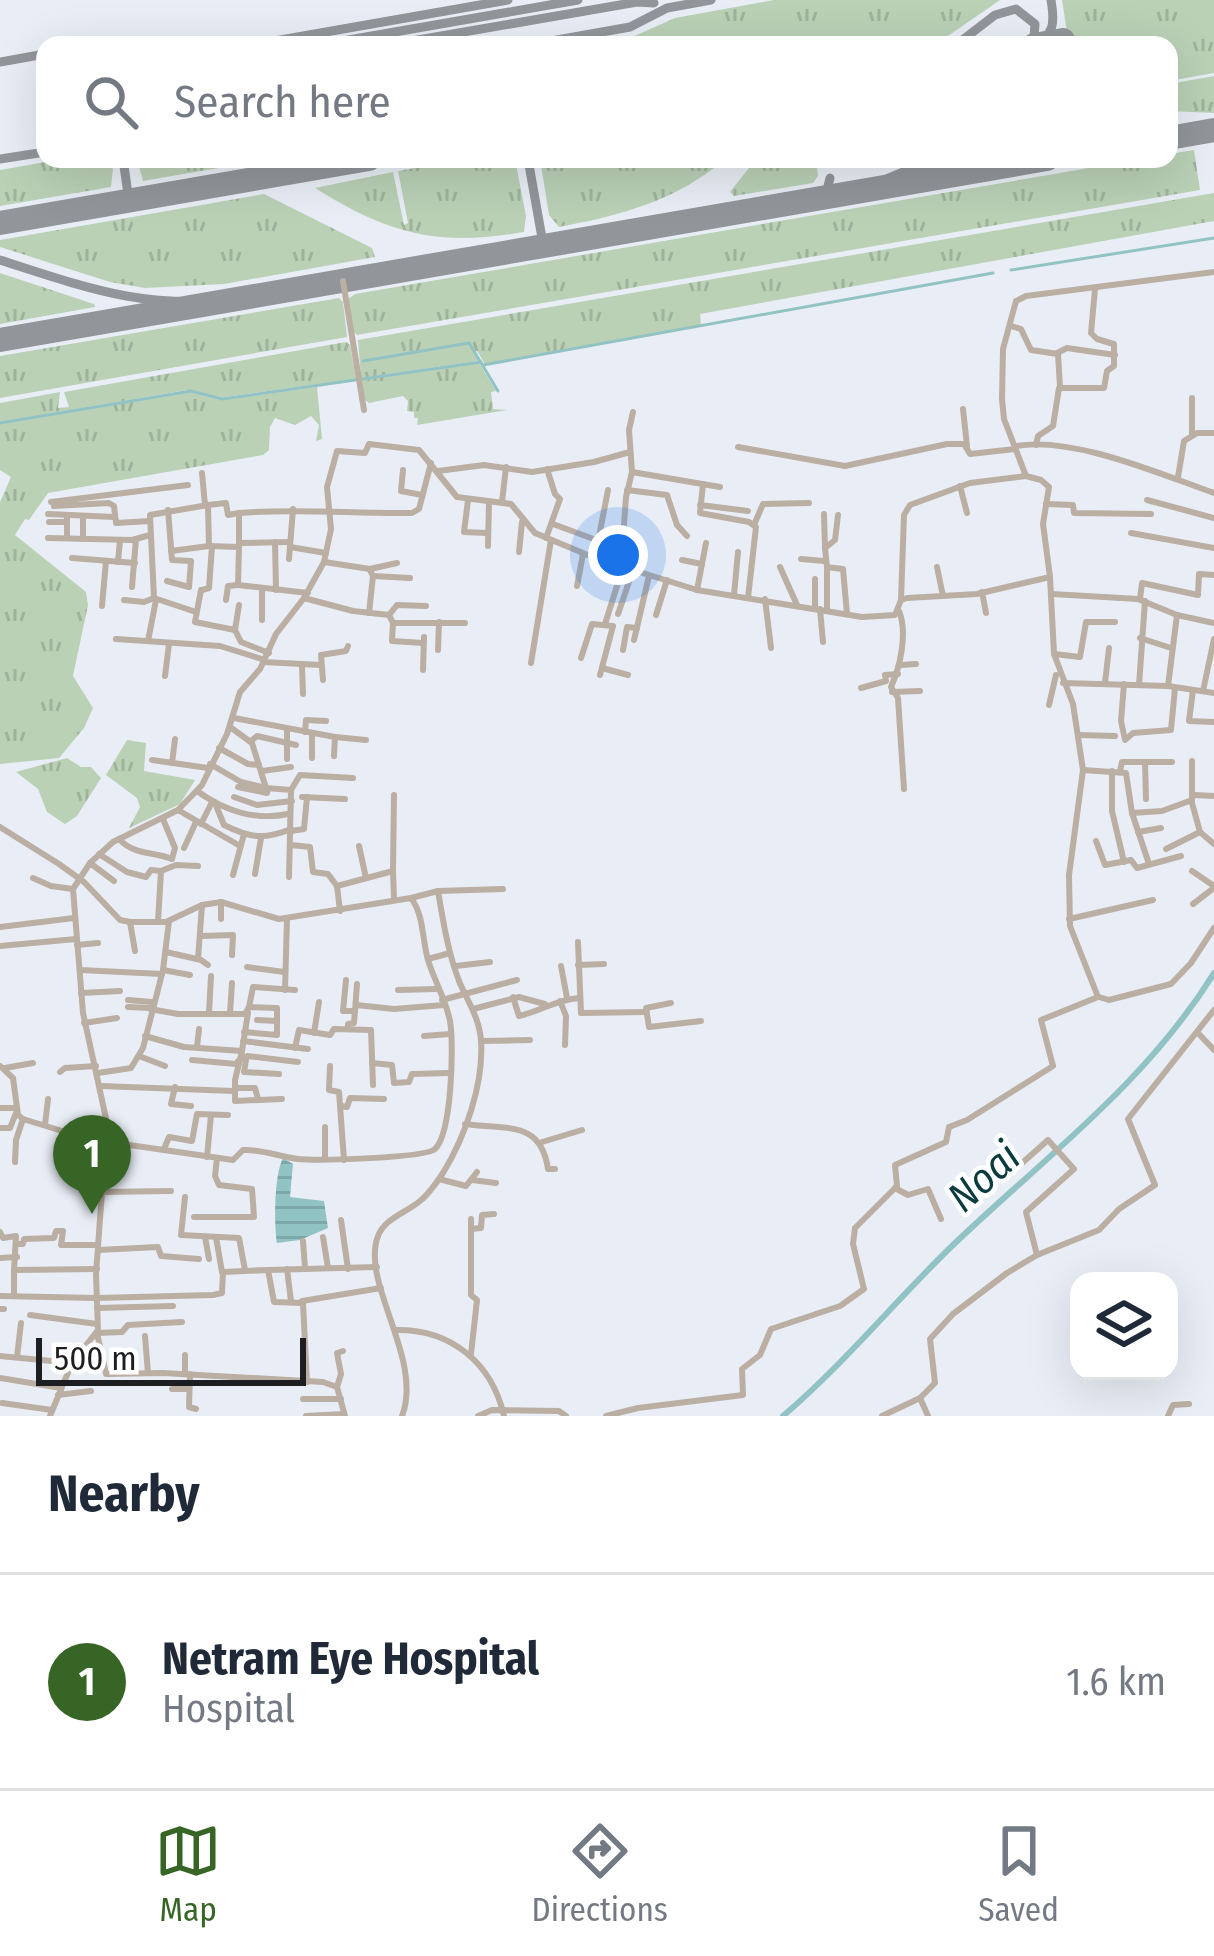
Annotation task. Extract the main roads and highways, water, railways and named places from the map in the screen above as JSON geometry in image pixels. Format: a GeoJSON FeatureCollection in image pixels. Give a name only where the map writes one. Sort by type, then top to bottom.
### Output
{"type":"FeatureCollection","features":[{"type":"Feature","properties":{"kind":"waterway"},"geometry":{"type":"LineString","coordinates":[[1011,270],[1214,238]]}},
{"type":"Feature","properties":{"kind":"waterway"},"geometry":{"type":"LineString","coordinates":[[483,365],[993,273]]}},
{"type":"Feature","properties":{"kind":"waterway"},"geometry":{"type":"LineString","coordinates":[[363,361],[469,343],[498,391]]}},
{"type":"Feature","properties":{"kind":"waterway"},"geometry":{"type":"LineString","coordinates":[[0,423],[191,391],[222,399],[481,362]]}},
{"type":"Feature","properties":{"kind":"waterway","name":"Noai"},"geometry":{"type":"LineString","coordinates":[[783,1416],[953,1245],[1126,1084],[1187,1013],[1214,973]]}},
{"type":"Feature","properties":{"kind":"place","name":"Netram Eye Hospital"},"geometry":{"type":"Point","coordinates":[92,1214]}}]}
